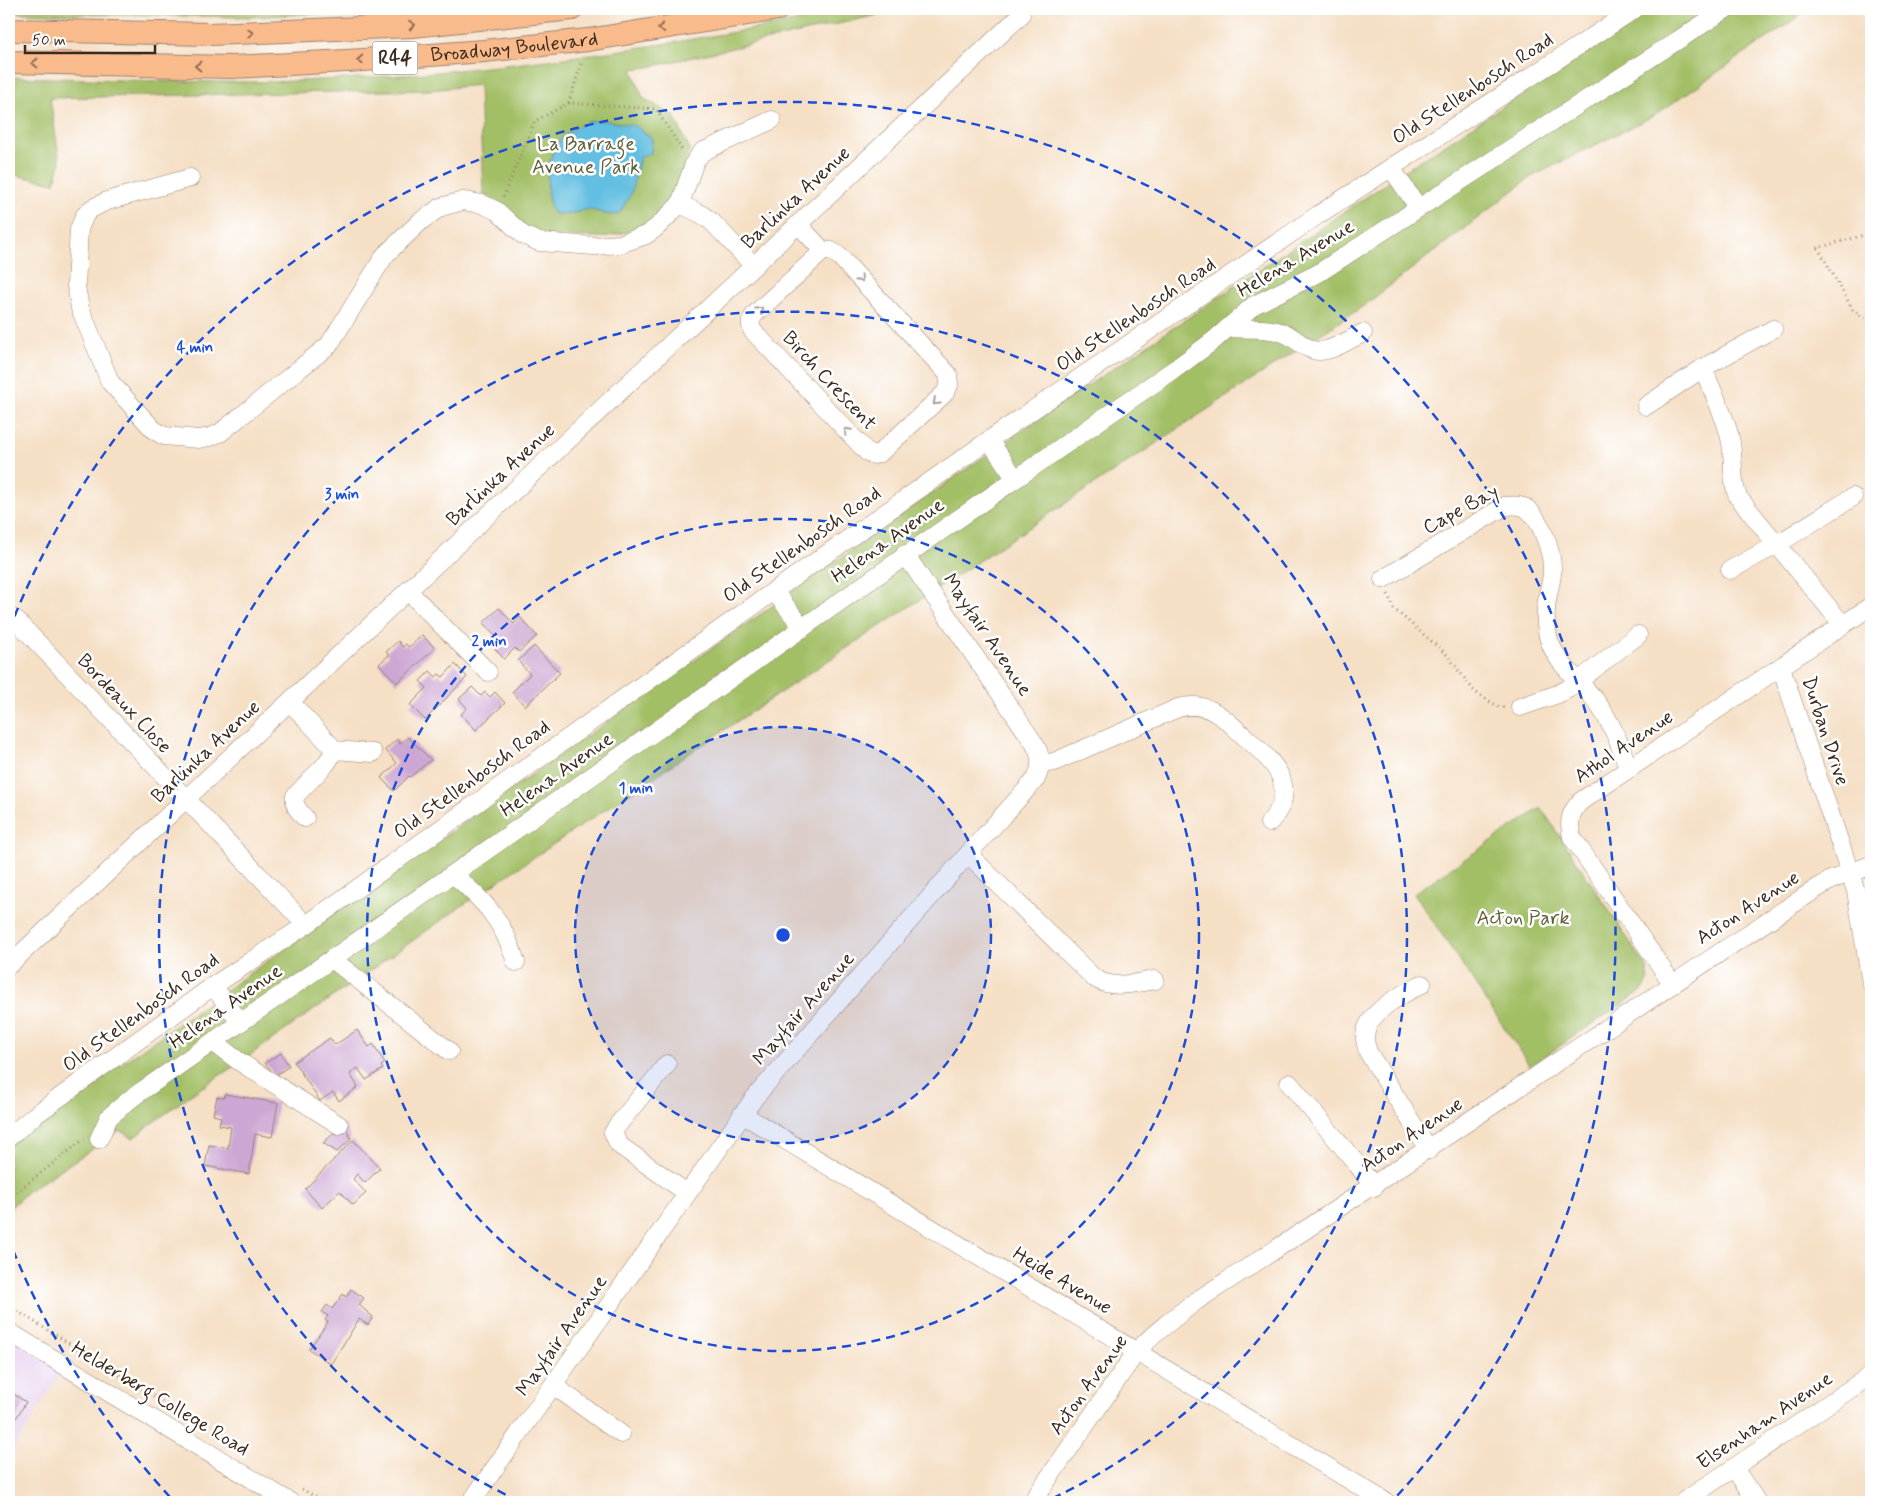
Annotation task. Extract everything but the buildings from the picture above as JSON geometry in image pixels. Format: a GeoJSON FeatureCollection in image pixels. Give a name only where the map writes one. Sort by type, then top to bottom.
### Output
{"type":"FeatureCollection","features":[{"type":"Feature","properties":{"kind":"main road","name":"Broadway Boulevard"},"geometry":{"type":"LineString","coordinates":[[9,30],[210,34],[413,26],[572,9]]}},
{"type":"Feature","properties":{"kind":"main road","name":"Broadway Boulevard"},"geometry":{"type":"LineString","coordinates":[[9,62],[232,67],[364,60],[484,51],[588,40],[778,9]]}},
{"type":"Feature","properties":{"kind":"street","name":"Old Stellenbosch Road"},"geometry":{"type":"LineString","coordinates":[[9,1137],[34,1116],[213,986],[306,925],[989,440],[1318,215],[1635,9]]}},
{"type":"Feature","properties":{"kind":"street","name":"Helena Avenue"},"geometry":{"type":"LineString","coordinates":[[101,1131],[114,1112],[132,1097],[332,960],[905,554],[1175,369],[1228,328],[1254,304],[1317,274],[1726,9]]}},
{"type":"Feature","properties":{"kind":"street","name":"Barlinka Avenue"},"geometry":{"type":"LineString","coordinates":[[9,965],[1021,15]]}},
{"type":"Feature","properties":{"kind":"street"},"geometry":{"type":"LineString","coordinates":[[190,178],[98,204],[85,215],[78,237],[76,286],[80,308],[106,373],[116,390],[154,430],[169,436],[199,439],[220,433],[328,345],[385,255],[421,221],[441,207],[452,203],[474,202],[490,207],[523,235],[548,244],[607,246],[633,240],[646,235],[657,227],[680,204],[693,166],[702,152],[772,120]]}},
{"type":"Feature","properties":{"kind":"street"},"geometry":{"type":"LineString","coordinates":[[1391,168],[1418,207]]}},
{"type":"Feature","properties":{"kind":"street"},"geometry":{"type":"LineString","coordinates":[[680,204],[702,214],[712,222],[754,266]]}},
{"type":"Feature","properties":{"kind":"street","name":"Birch Crescent"},"geometry":{"type":"LineString","coordinates":[[798,224],[823,251],[831,251],[839,256],[948,374],[949,385],[945,393],[880,453],[874,455],[867,452],[751,327],[752,318],[755,314],[823,251]]}},
{"type":"Feature","properties":{"kind":"street"},"geometry":{"type":"LineString","coordinates":[[1228,328],[1274,331],[1286,334],[1309,349],[1318,352],[1328,350],[1363,333]]}},
{"type":"Feature","properties":{"kind":"street"},"geometry":{"type":"LineString","coordinates":[[1646,406],[1703,368],[1773,329]]}},
{"type":"Feature","properties":{"kind":"street"},"geometry":{"type":"LineString","coordinates":[[1703,368],[1730,437],[1733,452],[1735,490],[1741,502],[1843,625]]}},
{"type":"Feature","properties":{"kind":"street"},"geometry":{"type":"LineString","coordinates":[[989,440],[1015,478]]}},
{"type":"Feature","properties":{"kind":"street"},"geometry":{"type":"LineString","coordinates":[[1730,570],[1776,545],[1853,497]]}},
{"type":"Feature","properties":{"kind":"street","name":"Cape Bay"},"geometry":{"type":"LineString","coordinates":[[1383,579],[1505,506],[1524,508],[1533,515],[1550,551],[1552,572],[1546,608],[1548,637],[1556,658],[1595,700],[1605,714],[1624,753],[1628,769]]}},
{"type":"Feature","properties":{"kind":"street","name":"Mayfair Avenue"},"geometry":{"type":"LineString","coordinates":[[472,1502],[755,1097],[1036,779],[1041,764],[1034,743],[905,554]]}},
{"type":"Feature","properties":{"kind":"street"},"geometry":{"type":"LineString","coordinates":[[408,591],[488,672]]}},
{"type":"Feature","properties":{"kind":"street"},"geometry":{"type":"LineString","coordinates":[[774,591],[803,628]]}},
{"type":"Feature","properties":{"kind":"street","name":"Athol Avenue"},"geometry":{"type":"LineString","coordinates":[[1672,983],[1572,837],[1570,820],[1576,806],[1871,606]]}},
{"type":"Feature","properties":{"kind":"street","name":"Bordeaux Close"},"geometry":{"type":"LineString","coordinates":[[15,620],[306,925]]}},
{"type":"Feature","properties":{"kind":"street"},"geometry":{"type":"LineString","coordinates":[[1520,707],[1558,694],[1577,682],[1638,635]]}},
{"type":"Feature","properties":{"kind":"street","name":"Durban Drive"},"geometry":{"type":"LineString","coordinates":[[1781,667],[1856,891],[1871,982]]}},
{"type":"Feature","properties":{"kind":"street"},"geometry":{"type":"LineString","coordinates":[[290,702],[335,750],[373,753]]}},
{"type":"Feature","properties":{"kind":"street"},"geometry":{"type":"LineString","coordinates":[[1041,764],[1054,762],[1178,708],[1192,706],[1208,708],[1222,717],[1268,757],[1280,773],[1283,782],[1283,798],[1278,812],[1270,823]]}},
{"type":"Feature","properties":{"kind":"street"},"geometry":{"type":"LineString","coordinates":[[305,818],[296,808],[295,796],[326,764],[335,750]]}},
{"type":"Feature","properties":{"kind":"street"},"geometry":{"type":"LineString","coordinates":[[968,854],[1101,983],[1113,986],[1155,980]]}},
{"type":"Feature","properties":{"kind":"street","name":"Acton Avenue"},"geometry":{"type":"LineString","coordinates":[[1032,1502],[1137,1351],[1152,1335],[1196,1301],[1429,1150],[1672,983],[1816,889],[1849,872],[1871,865]]}},
{"type":"Feature","properties":{"kind":"street"},"geometry":{"type":"LineString","coordinates":[[453,874],[482,900],[501,925],[516,962]]}},
{"type":"Feature","properties":{"kind":"street"},"geometry":{"type":"LineString","coordinates":[[332,960],[449,1051]]}},
{"type":"Feature","properties":{"kind":"street"},"geometry":{"type":"LineString","coordinates":[[1422,984],[1383,1007],[1367,1027],[1364,1037],[1368,1052],[1429,1150]]}},
{"type":"Feature","properties":{"kind":"street"},"geometry":{"type":"LineString","coordinates":[[213,986],[240,1022]]}},
{"type":"Feature","properties":{"kind":"street"},"geometry":{"type":"LineString","coordinates":[[213,1042],[240,1062],[339,1125]]}},
{"type":"Feature","properties":{"kind":"street"},"geometry":{"type":"LineString","coordinates":[[667,1064],[616,1126],[613,1133],[619,1145],[687,1193]]}},
{"type":"Feature","properties":{"kind":"street"},"geometry":{"type":"LineString","coordinates":[[1289,1082],[1374,1186]]}},
{"type":"Feature","properties":{"kind":"street","name":"Heide Avenue"},"geometry":{"type":"LineString","coordinates":[[742,1114],[1386,1502]]}},
{"type":"Feature","properties":{"kind":"street","name":"Helderberg College Road"},"geometry":{"type":"LineString","coordinates":[[9,1332],[290,1502]]}},
{"type":"Feature","properties":{"kind":"street","name":"Elsenham Avenue"},"geometry":{"type":"LineString","coordinates":[[1683,1502],[1871,1375]]}},
{"type":"Feature","properties":{"kind":"street"},"geometry":{"type":"LineString","coordinates":[[553,1385],[621,1434]]}},
{"type":"Feature","properties":{"kind":"street"},"geometry":{"type":"LineString","coordinates":[[1734,1468],[1757,1502]]}},
{"type":"Feature","properties":{"kind":"path"},"geometry":{"type":"LineString","coordinates":[[569,103],[588,40]]}},
{"type":"Feature","properties":{"kind":"path"},"geometry":{"type":"LineString","coordinates":[[497,211],[535,121],[569,103],[656,109],[693,166]]}},
{"type":"Feature","properties":{"kind":"path"},"geometry":{"type":"LineString","coordinates":[[1871,233],[1818,248],[1853,310],[1871,323]]}},
{"type":"Feature","properties":{"kind":"path"},"geometry":{"type":"LineString","coordinates":[[1383,579],[1392,608],[1446,654],[1475,692],[1499,707],[1520,707]]}},
{"type":"Feature","properties":{"kind":"path"},"geometry":{"type":"LineString","coordinates":[[9,1198],[101,1131]]}},
{"type":"Feature","properties":{"kind":"path"},"geometry":{"type":"LineString","coordinates":[[9,1306],[209,1430]]}},
{"type":"Feature","properties":{"kind":"path"},"geometry":{"type":"LineString","coordinates":[[300,1487],[324,1502]]}},
{"type":"Feature","properties":{"kind":"shaded area"},"geometry":{"type":"Polygon","coordinates":[[[9,1331],[65,1365],[9,1457],[9,1331]]]}},
{"type":"Feature","properties":{"kind":"green space"},"geometry":{"type":"Polygon","coordinates":[[[9,9],[421,9],[248,17],[9,13],[9,9]]]}},
{"type":"Feature","properties":{"kind":"green space","name":"La Barrage Avenue Park"},"geometry":{"type":"Polygon","coordinates":[[[854,9],[904,9],[649,67],[632,69],[643,98],[674,116],[690,150],[674,195],[651,221],[631,231],[604,237],[546,236],[530,232],[506,206],[483,194],[479,85],[429,90],[50,98],[60,163],[55,183],[9,174],[9,77],[227,82],[347,79],[491,67],[634,48],[790,23],[854,9]]]}},
{"type":"Feature","properties":{"kind":"green space"},"geometry":{"type":"Polygon","coordinates":[[[1652,9],[1810,9],[1655,115],[1531,177],[1365,305],[473,898],[186,1098],[133,1138],[120,1131],[28,1191],[9,1209],[9,1145],[13,1140],[1015,435],[1415,164],[1652,9]]]}},
{"type":"Feature","properties":{"kind":"green space","name":"Acton Park"},"geometry":{"type":"Polygon","coordinates":[[[1541,808],[1646,966],[1649,979],[1643,990],[1530,1066],[1414,893],[1541,808]]]}},
{"type":"Feature","properties":{"kind":"water"},"geometry":{"type":"Polygon","coordinates":[[[591,121],[607,121],[636,126],[652,139],[651,153],[640,157],[631,194],[619,214],[610,215],[588,209],[570,214],[554,214],[548,197],[547,187],[552,155],[564,136],[575,128],[591,121]]]}}]}
